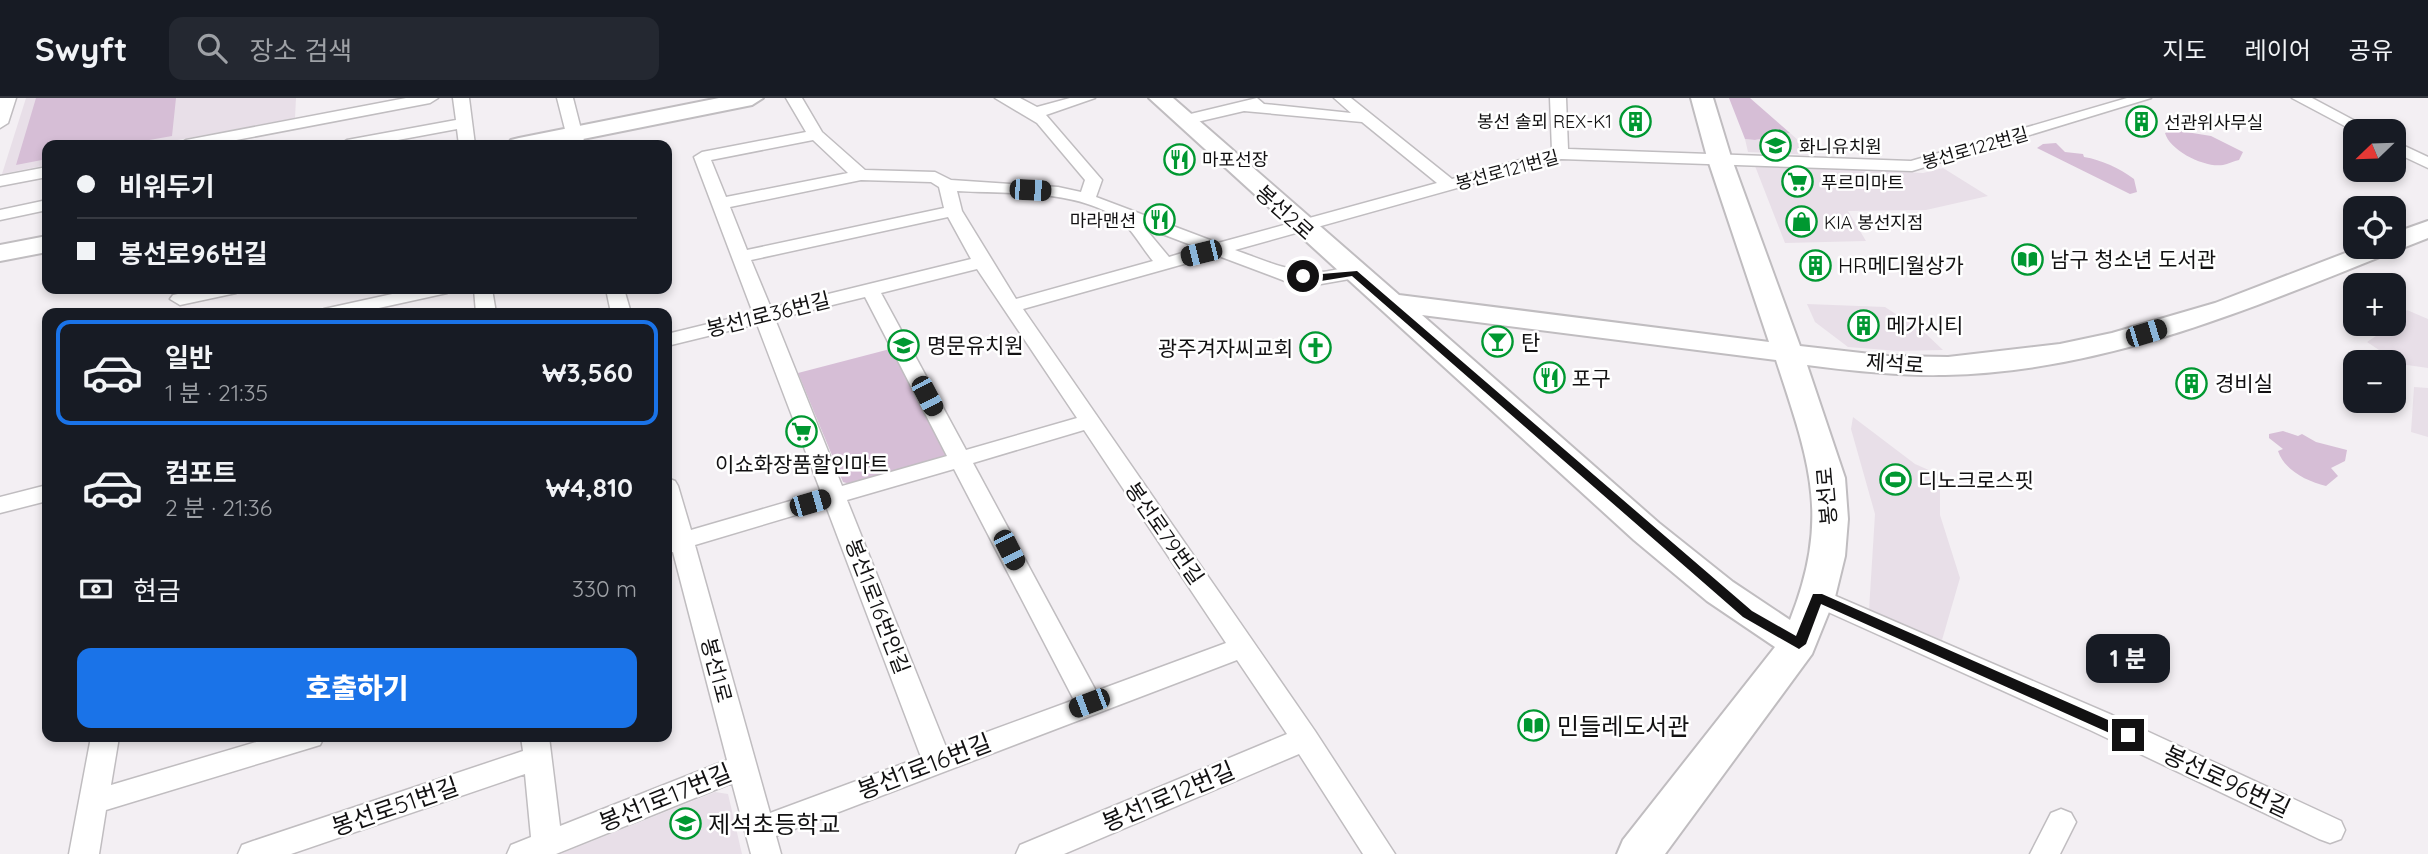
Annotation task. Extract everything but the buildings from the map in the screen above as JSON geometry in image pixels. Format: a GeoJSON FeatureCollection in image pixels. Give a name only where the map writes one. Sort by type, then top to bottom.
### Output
{"type":"FeatureCollection","features":[{"type":"Feature","properties":{"kind":"street"},"geometry":{"type":"LineString","coordinates":[[218,140],[312,115],[430,98]]}},
{"type":"Feature","properties":{"kind":"street"},"geometry":{"type":"LineString","coordinates":[[461,98],[466,140]]}},
{"type":"Feature","properties":{"kind":"street"},"geometry":{"type":"LineString","coordinates":[[565,98],[576,139],[752,98]]}},
{"type":"Feature","properties":{"kind":"street"},"geometry":{"type":"LineString","coordinates":[[794,98],[816,135],[862,175]]}},
{"type":"Feature","properties":{"kind":"street"},"geometry":{"type":"LineString","coordinates":[[1003,98],[1013,100],[1035,113],[1094,180],[1087,199]]}},
{"type":"Feature","properties":{"kind":"street"},"geometry":{"type":"LineString","coordinates":[[1035,113],[1087,98]]}},
{"type":"Feature","properties":{"kind":"street","name":"봉선2로"},"geometry":{"type":"LineString","coordinates":[[1160,98],[1300,226],[1678,556],[1748,614],[1799,644]]}},
{"type":"Feature","properties":{"kind":"street"},"geometry":{"type":"LineString","coordinates":[[1184,120],[1281,98]]}},
{"type":"Feature","properties":{"kind":"street"},"geometry":{"type":"LineString","coordinates":[[1342,98],[1451,186]]}},
{"type":"Feature","properties":{"kind":"street"},"geometry":{"type":"LineString","coordinates":[[1558,98],[1560,153]]}},
{"type":"Feature","properties":{"kind":"street","name":"봉선로"},"geometry":{"type":"LineString","coordinates":[[1639,854],[1799,644],[1818,597],[1828,556],[1831,519],[1828,478],[1719,157],[1702,98]]}},
{"type":"Feature","properties":{"kind":"street","name":"봉선로122번길"},"geometry":{"type":"LineString","coordinates":[[1719,157],[1912,166],[2143,98]]}},
{"type":"Feature","properties":{"kind":"street"},"geometry":{"type":"LineString","coordinates":[[2300,98],[2343,120]]}},
{"type":"Feature","properties":{"kind":"street"},"geometry":{"type":"LineString","coordinates":[[0,123],[5,101]]}},
{"type":"Feature","properties":{"kind":"street"},"geometry":{"type":"LineString","coordinates":[[1244,106],[1365,117]]}},
{"type":"Feature","properties":{"kind":"street"},"geometry":{"type":"LineString","coordinates":[[374,140],[464,123]]}},
{"type":"Feature","properties":{"kind":"street"},"geometry":{"type":"LineString","coordinates":[[702,157],[816,135]]}},
{"type":"Feature","properties":{"kind":"street"},"geometry":{"type":"LineString","coordinates":[[2406,152],[2428,163]]}},
{"type":"Feature","properties":{"kind":"street","name":"봉선로121번길"},"geometry":{"type":"LineString","coordinates":[[1300,226],[1451,186],[1560,153],[1719,157]]}},
{"type":"Feature","properties":{"kind":"street","name":"봉선1로16번안길"},"geometry":{"type":"LineString","coordinates":[[702,157],[937,761]]}},
{"type":"Feature","properties":{"kind":"street"},"geometry":{"type":"LineString","coordinates":[[0,181],[42,173]]}},
{"type":"Feature","properties":{"kind":"street"},"geometry":{"type":"LineString","coordinates":[[719,204],[862,175],[935,177],[947,186],[1058,192],[1087,199],[1285,275],[1321,278],[1354,273]]}},
{"type":"Feature","properties":{"kind":"street","name":"봉선로79번길"},"geometry":{"type":"LineString","coordinates":[[947,186],[953,211],[982,262],[1088,422],[1305,738],[1380,854]]}},
{"type":"Feature","properties":{"kind":"street"},"geometry":{"type":"LineString","coordinates":[[0,215],[42,206]]}},
{"type":"Feature","properties":{"kind":"street"},"geometry":{"type":"LineString","coordinates":[[739,257],[953,211]]}},
{"type":"Feature","properties":{"kind":"street"},"geometry":{"type":"LineString","coordinates":[[1124,214],[1164,263]]}},
{"type":"Feature","properties":{"kind":"street"},"geometry":{"type":"LineString","coordinates":[[1011,306],[1300,226]]}},
{"type":"Feature","properties":{"kind":"street"},"geometry":{"type":"LineString","coordinates":[[2406,238],[2428,229]]}},
{"type":"Feature","properties":{"kind":"street"},"geometry":{"type":"LineString","coordinates":[[0,253],[42,245]]}},
{"type":"Feature","properties":{"kind":"street","name":"제석로"},"geometry":{"type":"LineString","coordinates":[[1391,303],[1787,353],[1893,364],[1945,366],[2042,356],[2127,338],[2197,317],[2352,259]]}},
{"type":"Feature","properties":{"kind":"street","name":"봉선1로36번길"},"geometry":{"type":"LineString","coordinates":[[672,339],[982,262]]}},
{"type":"Feature","properties":{"kind":"street"},"geometry":{"type":"LineString","coordinates":[[870,289],[1089,703]]}},
{"type":"Feature","properties":{"kind":"street"},"geometry":{"type":"LineString","coordinates":[[180,300],[207,294]]}},
{"type":"Feature","properties":{"kind":"street"},"geometry":{"type":"LineString","coordinates":[[354,308],[417,294]]}},
{"type":"Feature","properties":{"kind":"street"},"geometry":{"type":"LineString","coordinates":[[674,543],[1088,422]]}},
{"type":"Feature","properties":{"kind":"street"},"geometry":{"type":"LineString","coordinates":[[0,505],[42,494]]}},
{"type":"Feature","properties":{"kind":"street","name":"봉선1로"},"geometry":{"type":"LineString","coordinates":[[674,543],[743,766],[763,842]]}},
{"type":"Feature","properties":{"kind":"street","name":"봉선로96번길"},"geometry":{"type":"LineString","coordinates":[[1818,597],[2102,723],[2330,830]]}},
{"type":"Feature","properties":{"kind":"street","name":"봉선1로16번길"},"geometry":{"type":"LineString","coordinates":[[763,842],[937,761],[1243,647]]}},
{"type":"Feature","properties":{"kind":"street","name":"봉선1로12번길"},"geometry":{"type":"LineString","coordinates":[[1031,854],[1080,845],[1305,738]]}},
{"type":"Feature","properties":{"kind":"street"},"geometry":{"type":"LineString","coordinates":[[85,854],[104,742]]}},
{"type":"Feature","properties":{"kind":"street"},"geometry":{"type":"LineString","coordinates":[[94,802],[293,742]]}},
{"type":"Feature","properties":{"kind":"street","name":"봉선1로17번길"},"geometry":{"type":"LineString","coordinates":[[536,747],[535,849],[743,766]]}},
{"type":"Feature","properties":{"kind":"street","name":"봉선로51번길"},"geometry":{"type":"LineString","coordinates":[[253,854],[536,747]]}},
{"type":"Feature","properties":{"kind":"street"},"geometry":{"type":"LineString","coordinates":[[2045,854],[2061,822]]}},
{"type":"Feature","properties":{"kind":"shaded area"},"geometry":{"type":"Polygon","coordinates":[[[26,98],[296,98],[295,118],[178,140],[42,140],[42,166],[2,174],[26,98]]]}},
{"type":"Feature","properties":{"kind":"shaded area"},"geometry":{"type":"Polygon","coordinates":[[[36,98],[176,98],[172,136],[149,140],[42,140],[42,160],[16,165],[36,98]]]}},
{"type":"Feature","properties":{"kind":"shaded area"},"geometry":{"type":"Polygon","coordinates":[[[1729,98],[1750,98],[1790,133],[1755,140],[1745,139],[1729,98]]]}},
{"type":"Feature","properties":{"kind":"shaded area"},"geometry":{"type":"Polygon","coordinates":[[[2174,130],[2211,136],[2243,152],[2239,160],[2223,165],[2207,164],[2189,157],[2168,140],[2165,133],[2174,130]]]}},
{"type":"Feature","properties":{"kind":"shaded area","name":"화니유치원"},"geometry":{"type":"Polygon","coordinates":[[[1790,133],[1815,155],[1748,152],[1745,139],[1755,140],[1790,133]]]}},
{"type":"Feature","properties":{"kind":"shaded area"},"geometry":{"type":"Polygon","coordinates":[[[2056,143],[2065,152],[2083,154],[2084,157],[2104,162],[2122,171],[2134,179],[2137,192],[2130,194],[2037,148],[2043,144],[2056,143]]]}},
{"type":"Feature","properties":{"kind":"shaded area"},"geometry":{"type":"Polygon","coordinates":[[[1759,164],[1923,173],[1943,168],[1988,196],[1926,210],[1848,211],[1866,241],[1785,243],[1755,166],[1759,164]]]}},
{"type":"Feature","properties":{"kind":"shaded area","name":"메가시티"},"geometry":{"type":"Polygon","coordinates":[[[1807,304],[1885,307],[1925,333],[1943,350],[1899,351],[1848,347],[1815,322],[1807,304]]]}},
{"type":"Feature","properties":{"kind":"shaded area"},"geometry":{"type":"Polygon","coordinates":[[[2406,311],[2428,319],[2428,368],[2406,365],[2406,350],[2379,350],[2367,342],[2376,336],[2406,336],[2406,311]]]}},
{"type":"Feature","properties":{"kind":"shaded area"},"geometry":{"type":"Polygon","coordinates":[[[894,348],[950,457],[853,485],[843,482],[798,373],[894,348]]]}},
{"type":"Feature","properties":{"kind":"shaded area"},"geometry":{"type":"Polygon","coordinates":[[[2414,387],[2428,388],[2428,437],[2411,432],[2414,387]]]}},
{"type":"Feature","properties":{"kind":"shaded area"},"geometry":{"type":"Polygon","coordinates":[[[1853,417],[1915,464],[1940,475],[1940,515],[1960,578],[1942,640],[1869,610],[1875,514],[1851,429],[1853,417]]]}},
{"type":"Feature","properties":{"kind":"shaded area"},"geometry":{"type":"Polygon","coordinates":[[[2283,431],[2298,436],[2302,434],[2316,442],[2347,450],[2345,461],[2331,468],[2338,476],[2326,486],[2291,470],[2278,451],[2283,449],[2269,438],[2269,434],[2283,431]]]}},
{"type":"Feature","properties":{"kind":"shaded area","name":"제석초등학교"},"geometry":{"type":"Polygon","coordinates":[[[715,792],[728,794],[742,854],[560,854],[715,792]]]}},
{"type":"Feature","properties":{"kind":"place","name":"봉선 솔뫼 REX-K1"},"geometry":{"type":"Point","coordinates":[1635,121]}},
{"type":"Feature","properties":{"kind":"place","name":"선관위사무실"},"geometry":{"type":"Point","coordinates":[2141,122]}},
{"type":"Feature","properties":{"kind":"place","name":"화니유치원"},"geometry":{"type":"Point","coordinates":[1776,146]}},
{"type":"Feature","properties":{"kind":"place","name":"마포선장"},"geometry":{"type":"Point","coordinates":[1179,159]}},
{"type":"Feature","properties":{"kind":"place","name":"푸르미마트"},"geometry":{"type":"Point","coordinates":[1798,182]}},
{"type":"Feature","properties":{"kind":"place","name":"마라맨션"},"geometry":{"type":"Point","coordinates":[1159,220]}},
{"type":"Feature","properties":{"kind":"place","name":"KIA 봉선지점"},"geometry":{"type":"Point","coordinates":[1801,222]}},
{"type":"Feature","properties":{"kind":"place","name":"남구 청소년 도서관"},"geometry":{"type":"Point","coordinates":[2027,259]}},
{"type":"Feature","properties":{"kind":"place","name":"HR메디월상가"},"geometry":{"type":"Point","coordinates":[1815,265]}},
{"type":"Feature","properties":{"kind":"place","name":"메가시티"},"geometry":{"type":"Point","coordinates":[1863,325]}},
{"type":"Feature","properties":{"kind":"place","name":"탄"},"geometry":{"type":"Point","coordinates":[1498,342]}},
{"type":"Feature","properties":{"kind":"place","name":"명문유치원"},"geometry":{"type":"Point","coordinates":[904,345]}},
{"type":"Feature","properties":{"kind":"place","name":"광주겨자씨교회"},"geometry":{"type":"Point","coordinates":[1316,348]}},
{"type":"Feature","properties":{"kind":"place","name":"포구"},"geometry":{"type":"Point","coordinates":[1549,378]}},
{"type":"Feature","properties":{"kind":"place","name":"경비실"},"geometry":{"type":"Point","coordinates":[2192,383]}},
{"type":"Feature","properties":{"kind":"place","name":"이쇼화장품할인마트"},"geometry":{"type":"Point","coordinates":[802,432]}},
{"type":"Feature","properties":{"kind":"place","name":"디노크로스핏"},"geometry":{"type":"Point","coordinates":[1895,480]}},
{"type":"Feature","properties":{"kind":"place","name":"민들레도서관"},"geometry":{"type":"Point","coordinates":[1534,726]}},
{"type":"Feature","properties":{"kind":"place","name":"제석초등학교"},"geometry":{"type":"Point","coordinates":[685,824]}},
{"type":"Feature","properties":{"kind":"route"},"geometry":{"type":"LineString","coordinates":[[1303,276],[1321,278],[1354,273],[1429,335],[1678,556],[1748,614],[1799,644],[1818,597],[2128,735]]}}]}
